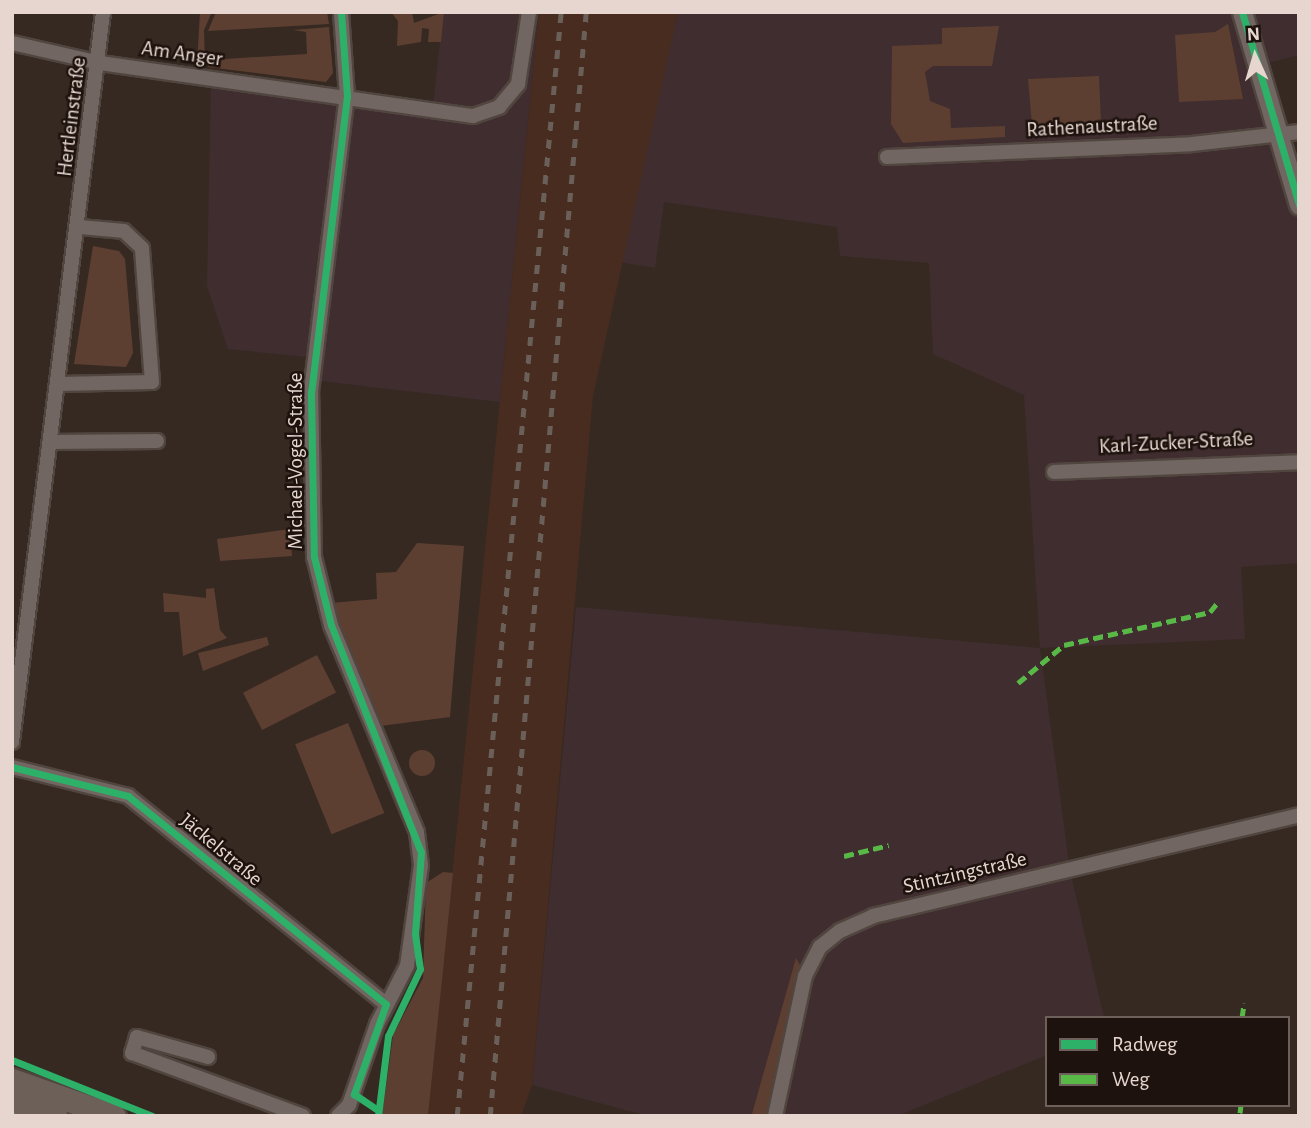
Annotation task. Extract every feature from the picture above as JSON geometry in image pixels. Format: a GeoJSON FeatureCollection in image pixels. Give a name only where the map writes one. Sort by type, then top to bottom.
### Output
{"type":"FeatureCollection","features":[{"type":"Feature","properties":{"kind":"main road"},"geometry":{"type":"LineString","coordinates":[[12,1080],[114,1116]]}},
{"type":"Feature","properties":{"kind":"main road"},"geometry":{"type":"LineString","coordinates":[[12,1101],[55,1116]]}},
{"type":"Feature","properties":{"kind":"street","name":"Hertleinstraße"},"geometry":{"type":"LineString","coordinates":[[12,742],[80,227],[100,63],[103,12]]}},
{"type":"Feature","properties":{"kind":"street","name":"Michael-Vogel-Straße"},"geometry":{"type":"LineString","coordinates":[[338,1116],[352,1099],[386,1004],[415,934],[420,844],[331,625],[316,574],[311,518],[313,349],[347,96],[341,12]]}},
{"type":"Feature","properties":{"kind":"street","name":"Am Anger"},"geometry":{"type":"LineString","coordinates":[[12,43],[100,63],[347,96],[461,115],[493,111],[521,76],[529,12]]}},
{"type":"Feature","properties":{"kind":"street"},"geometry":{"type":"LineString","coordinates":[[1242,12],[1276,136],[1299,205]]}},
{"type":"Feature","properties":{"kind":"street","name":"Rathenaustraße"},"geometry":{"type":"LineString","coordinates":[[887,157],[1276,136],[1299,132]]}},
{"type":"Feature","properties":{"kind":"street"},"geometry":{"type":"LineString","coordinates":[[59,384],[152,382],[142,248],[124,231],[80,227]]}},
{"type":"Feature","properties":{"kind":"street"},"geometry":{"type":"LineString","coordinates":[[51,442],[157,441]]}},
{"type":"Feature","properties":{"kind":"street","name":"Karl-Zucker-Straße"},"geometry":{"type":"LineString","coordinates":[[1055,472],[1299,462]]}},
{"type":"Feature","properties":{"kind":"street","name":"Jäckelstraße"},"geometry":{"type":"LineString","coordinates":[[12,767],[128,796],[386,1004]]}},
{"type":"Feature","properties":{"kind":"street","name":"Stintzingstraße"},"geometry":{"type":"LineString","coordinates":[[775,1116],[805,976],[820,947],[840,930],[873,916],[1299,815]]}},
{"type":"Feature","properties":{"kind":"street"},"geometry":{"type":"LineString","coordinates":[[208,1056],[137,1037],[132,1053],[303,1116]]}},
{"type":"Feature","properties":{"kind":"shaded area"},"geometry":{"type":"Polygon","coordinates":[[[200,12],[212,12],[204,30],[205,66],[197,65],[200,12]]]}},
{"type":"Feature","properties":{"kind":"shaded area"},"geometry":{"type":"Polygon","coordinates":[[[216,12],[327,12],[329,24],[208,31],[216,12]]]}},
{"type":"Feature","properties":{"kind":"shaded area"},"geometry":{"type":"Polygon","coordinates":[[[391,12],[412,12],[414,23],[444,12],[441,42],[428,42],[429,29],[422,28],[421,42],[397,46],[398,21],[391,12]]]}},
{"type":"Feature","properties":{"kind":"shaded area"},"geometry":{"type":"Polygon","coordinates":[[[443,12],[539,12],[500,402],[304,379],[306,357],[228,349],[207,286],[211,80],[433,108],[443,12]]]}},
{"type":"Feature","properties":{"kind":"shaded area"},"geometry":{"type":"Polygon","coordinates":[[[539,12],[678,12],[593,396],[532,1085],[521,1116],[428,1116],[539,12]]]}},
{"type":"Feature","properties":{"kind":"shaded area"},"geometry":{"type":"Polygon","coordinates":[[[678,12],[1299,12],[1299,55],[1253,67],[1299,213],[1299,563],[1241,567],[1245,639],[1040,648],[1024,395],[933,354],[929,263],[840,256],[837,227],[664,202],[655,268],[619,262],[678,12]]]}},
{"type":"Feature","properties":{"kind":"shaded area"},"geometry":{"type":"Polygon","coordinates":[[[1228,24],[1243,99],[1179,102],[1175,35],[1215,32],[1228,24]]]}},
{"type":"Feature","properties":{"kind":"shaded area"},"geometry":{"type":"Polygon","coordinates":[[[999,26],[992,66],[933,66],[925,72],[930,101],[950,109],[951,128],[1005,126],[1005,137],[903,143],[891,124],[892,46],[942,44],[942,28],[999,26]]]}},
{"type":"Feature","properties":{"kind":"shaded area"},"geometry":{"type":"Polygon","coordinates":[[[329,27],[333,73],[326,82],[208,67],[209,60],[307,54],[306,32],[293,30],[329,27]]]}},
{"type":"Feature","properties":{"kind":"shaded area"},"geometry":{"type":"Polygon","coordinates":[[[1099,76],[1101,122],[1133,121],[1134,130],[1033,135],[1028,79],[1099,76]]]}},
{"type":"Feature","properties":{"kind":"shaded area"},"geometry":{"type":"Polygon","coordinates":[[[93,246],[119,251],[125,259],[133,353],[126,367],[74,364],[93,246]]]}},
{"type":"Feature","properties":{"kind":"shaded area"},"geometry":{"type":"Polygon","coordinates":[[[290,529],[292,556],[220,561],[217,539],[290,529]]]}},
{"type":"Feature","properties":{"kind":"shaded area"},"geometry":{"type":"Polygon","coordinates":[[[417,543],[464,546],[450,717],[380,726],[330,603],[377,599],[376,573],[396,572],[417,543]]]}},
{"type":"Feature","properties":{"kind":"shaded area"},"geometry":{"type":"Polygon","coordinates":[[[214,588],[220,630],[227,638],[183,656],[179,612],[164,612],[163,593],[206,598],[206,589],[214,588]]]}},
{"type":"Feature","properties":{"kind":"shaded area"},"geometry":{"type":"Polygon","coordinates":[[[576,607],[1040,648],[1070,870],[1104,1016],[1045,1016],[1045,1056],[897,1116],[648,1116],[532,1085],[576,607]]]}},
{"type":"Feature","properties":{"kind":"shaded area"},"geometry":{"type":"Polygon","coordinates":[[[267,637],[269,645],[203,671],[198,653],[267,637]]]}},
{"type":"Feature","properties":{"kind":"shaded area"},"geometry":{"type":"Polygon","coordinates":[[[317,655],[336,692],[262,730],[243,693],[317,655]]]}},
{"type":"Feature","properties":{"kind":"shaded area"},"geometry":{"type":"Polygon","coordinates":[[[348,723],[384,813],[331,834],[295,744],[348,723]]]}},
{"type":"Feature","properties":{"kind":"shaded area"},"geometry":{"type":"Polygon","coordinates":[[[422,750],[431,754],[435,763],[431,772],[422,776],[413,772],[409,763],[413,754],[422,750]]]}},
{"type":"Feature","properties":{"kind":"shaded area"},"geometry":{"type":"Polygon","coordinates":[[[443,872],[453,873],[428,1116],[382,1116],[393,1035],[423,978],[426,883],[443,872]]]}},
{"type":"Feature","properties":{"kind":"shaded area"},"geometry":{"type":"Polygon","coordinates":[[[796,958],[800,965],[769,1116],[752,1114],[796,958]]]}},
{"type":"Feature","properties":{"kind":"railway"},"geometry":{"type":"LineString","coordinates":[[457,1116],[561,12]]}},
{"type":"Feature","properties":{"kind":"railway"},"geometry":{"type":"LineString","coordinates":[[490,1116],[586,12]]}},
{"type":"Feature","properties":{"kind":"marked path"},"geometry":{"type":"LineString","coordinates":[[1018,683],[1064,645],[1210,612],[1218,602]]}},
{"type":"Feature","properties":{"kind":"marked path"},"geometry":{"type":"LineString","coordinates":[[844,856],[889,845]]}},
{"type":"Feature","properties":{"kind":"marked path"},"geometry":{"type":"LineString","coordinates":[[1242,1016],[1244,1003]]}},
{"type":"Feature","properties":{"kind":"marked path"},"geometry":{"type":"LineString","coordinates":[[1240,1113],[1241,1107]]}},
{"type":"Feature","properties":{"kind":"cycle path"},"geometry":{"type":"LineString","coordinates":[[341,12],[347,96],[311,392],[314,557],[331,625],[421,852],[415,934],[420,969],[388,1036],[378,1116]]}},
{"type":"Feature","properties":{"kind":"cycle path"},"geometry":{"type":"LineString","coordinates":[[1242,12],[1299,205]]}},
{"type":"Feature","properties":{"kind":"cycle path"},"geometry":{"type":"LineString","coordinates":[[12,767],[128,796],[386,1004],[354,1094],[376,1109]]}},
{"type":"Feature","properties":{"kind":"cycle path"},"geometry":{"type":"LineString","coordinates":[[12,1060],[152,1116]]}}]}
